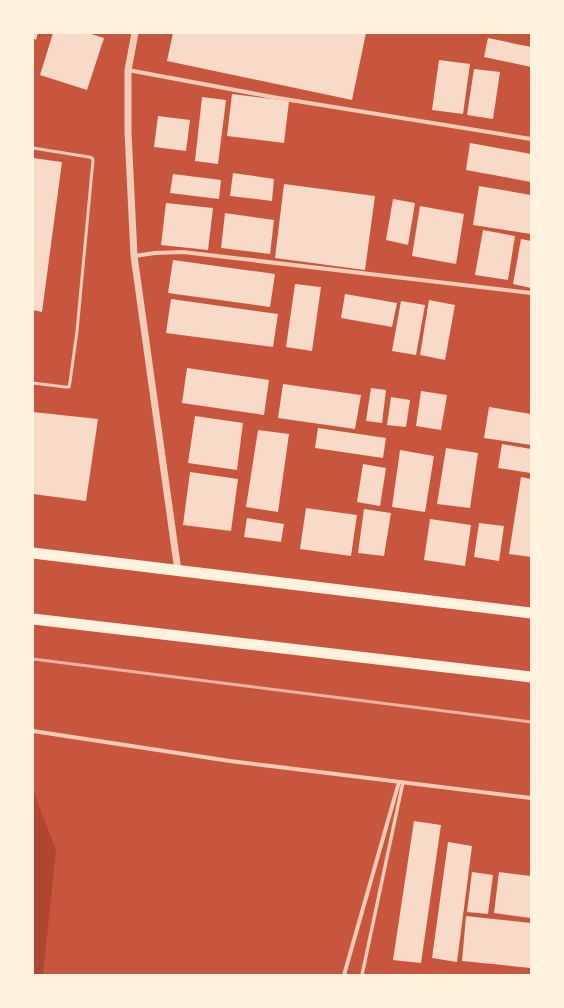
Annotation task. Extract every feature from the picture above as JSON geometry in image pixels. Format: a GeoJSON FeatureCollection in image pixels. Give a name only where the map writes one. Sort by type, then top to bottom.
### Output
{"type":"FeatureCollection","features":[{"type":"Feature","properties":{"kind":"highway"},"geometry":{"type":"LineString","coordinates":[[33,553],[531,613]]}},
{"type":"Feature","properties":{"kind":"highway"},"geometry":{"type":"LineString","coordinates":[[33,620],[531,677]]}},
{"type":"Feature","properties":{"kind":"street"},"geometry":{"type":"LineString","coordinates":[[135,33],[128,70],[128,132],[134,256],[178,570]]}},
{"type":"Feature","properties":{"kind":"street"},"geometry":{"type":"LineString","coordinates":[[128,70],[278,98],[531,139]]}},
{"type":"Feature","properties":{"kind":"street"},"geometry":{"type":"LineString","coordinates":[[134,256],[155,253],[183,252],[531,293]]}},
{"type":"Feature","properties":{"kind":"street"},"geometry":{"type":"LineString","coordinates":[[33,731],[230,761],[531,798]]}},
{"type":"Feature","properties":{"kind":"street"},"geometry":{"type":"LineString","coordinates":[[344,975],[401,782]]}},
{"type":"Feature","properties":{"kind":"street"},"geometry":{"type":"LineString","coordinates":[[362,975],[401,782]]}},
{"type":"Feature","properties":{"kind":"lane"},"geometry":{"type":"LineString","coordinates":[[33,148],[88,157],[92,158],[93,160],[77,331],[69,387],[33,383]]}},
{"type":"Feature","properties":{"kind":"shaded area"},"geometry":{"type":"Polygon","coordinates":[[[33,790],[56,850],[43,975],[33,975],[33,790]]]}},
{"type":"Feature","properties":{"kind":"building"},"geometry":{"type":"Polygon","coordinates":[[[33,33],[38,33],[36,40],[33,38],[33,33]]]}},
{"type":"Feature","properties":{"kind":"building"},"geometry":{"type":"Polygon","coordinates":[[[53,33],[88,33],[104,38],[87,90],[40,75],[53,33]]]}},
{"type":"Feature","properties":{"kind":"building"},"geometry":{"type":"Polygon","coordinates":[[[173,33],[366,33],[352,100],[167,61],[173,33]]]}},
{"type":"Feature","properties":{"kind":"building"},"geometry":{"type":"Polygon","coordinates":[[[488,38],[531,47],[531,67],[484,57],[488,38]]]}},
{"type":"Feature","properties":{"kind":"building"},"geometry":{"type":"Polygon","coordinates":[[[439,60],[470,64],[463,114],[432,110],[439,60]]]}},
{"type":"Feature","properties":{"kind":"building"},"geometry":{"type":"Polygon","coordinates":[[[474,69],[500,72],[493,119],[467,115],[474,69]]]}},
{"type":"Feature","properties":{"kind":"building"},"geometry":{"type":"Polygon","coordinates":[[[232,94],[289,101],[284,143],[227,136],[232,94]]]}},
{"type":"Feature","properties":{"kind":"building"},"geometry":{"type":"Polygon","coordinates":[[[202,97],[226,100],[218,164],[195,161],[202,97]]]}},
{"type":"Feature","properties":{"kind":"building"},"geometry":{"type":"Polygon","coordinates":[[[158,116],[190,120],[186,151],[154,147],[158,116]]]}},
{"type":"Feature","properties":{"kind":"building"},"geometry":{"type":"Polygon","coordinates":[[[470,143],[531,154],[531,182],[466,170],[470,143]]]}},
{"type":"Feature","properties":{"kind":"building"},"geometry":{"type":"Polygon","coordinates":[[[33,158],[62,162],[42,312],[33,310],[33,158]]]}},
{"type":"Feature","properties":{"kind":"building"},"geometry":{"type":"Polygon","coordinates":[[[233,173],[274,179],[272,201],[230,196],[233,173]]]}},
{"type":"Feature","properties":{"kind":"building"},"geometry":{"type":"Polygon","coordinates":[[[173,174],[221,180],[219,199],[170,193],[173,174]]]}},
{"type":"Feature","properties":{"kind":"building"},"geometry":{"type":"Polygon","coordinates":[[[284,184],[375,196],[365,270],[275,258],[284,184]]]}},
{"type":"Feature","properties":{"kind":"building"},"geometry":{"type":"Polygon","coordinates":[[[479,186],[531,195],[531,234],[473,225],[479,186]]]}},
{"type":"Feature","properties":{"kind":"building"},"geometry":{"type":"Polygon","coordinates":[[[393,199],[415,203],[408,245],[386,240],[393,199]]]}},
{"type":"Feature","properties":{"kind":"building"},"geometry":{"type":"Polygon","coordinates":[[[166,203],[213,208],[208,250],[161,245],[166,203]]]}},
{"type":"Feature","properties":{"kind":"building"},"geometry":{"type":"Polygon","coordinates":[[[420,206],[464,214],[456,264],[412,256],[420,206]]]}},
{"type":"Feature","properties":{"kind":"building"},"geometry":{"type":"Polygon","coordinates":[[[225,213],[274,220],[270,254],[221,248],[225,213]]]}},
{"type":"Feature","properties":{"kind":"building"},"geometry":{"type":"Polygon","coordinates":[[[483,230],[515,236],[508,280],[475,275],[483,230]]]}},
{"type":"Feature","properties":{"kind":"building"},"geometry":{"type":"Polygon","coordinates":[[[521,239],[531,241],[531,288],[513,284],[521,239]]]}},
{"type":"Feature","properties":{"kind":"building"},"geometry":{"type":"Polygon","coordinates":[[[173,260],[275,274],[270,307],[168,293],[173,260]]]}},
{"type":"Feature","properties":{"kind":"building"},"geometry":{"type":"Polygon","coordinates":[[[295,284],[321,287],[312,351],[286,347],[295,284]]]}},
{"type":"Feature","properties":{"kind":"building"},"geometry":{"type":"Polygon","coordinates":[[[345,294],[397,303],[392,327],[341,318],[345,294]]]}},
{"type":"Feature","properties":{"kind":"building"},"geometry":{"type":"Polygon","coordinates":[[[171,299],[278,314],[273,347],[166,333],[171,299]]]}},
{"type":"Feature","properties":{"kind":"building"},"geometry":{"type":"Polygon","coordinates":[[[429,300],[455,305],[445,360],[420,355],[429,300]]]}},
{"type":"Feature","properties":{"kind":"building"},"geometry":{"type":"Polygon","coordinates":[[[401,301],[425,305],[416,355],[392,351],[401,301]]]}},
{"type":"Feature","properties":{"kind":"building"},"geometry":{"type":"Polygon","coordinates":[[[187,368],[269,380],[264,415],[182,403],[187,368]]]}},
{"type":"Feature","properties":{"kind":"building"},"geometry":{"type":"Polygon","coordinates":[[[283,384],[361,395],[355,429],[278,418],[283,384]]]}},
{"type":"Feature","properties":{"kind":"building"},"geometry":{"type":"Polygon","coordinates":[[[371,388],[386,390],[382,423],[366,421],[371,388]]]}},
{"type":"Feature","properties":{"kind":"building"},"geometry":{"type":"Polygon","coordinates":[[[421,391],[447,395],[441,430],[416,426],[421,391]]]}},
{"type":"Feature","properties":{"kind":"building"},"geometry":{"type":"Polygon","coordinates":[[[391,397],[410,400],[406,427],[387,425],[391,397]]]}},
{"type":"Feature","properties":{"kind":"building"},"geometry":{"type":"Polygon","coordinates":[[[489,407],[531,414],[531,445],[484,438],[489,407]]]}},
{"type":"Feature","properties":{"kind":"building"},"geometry":{"type":"Polygon","coordinates":[[[33,412],[98,419],[86,501],[33,494],[33,412]]]}},
{"type":"Feature","properties":{"kind":"building"},"geometry":{"type":"Polygon","coordinates":[[[195,416],[243,423],[237,470],[188,463],[195,416]]]}},
{"type":"Feature","properties":{"kind":"building"},"geometry":{"type":"Polygon","coordinates":[[[318,428],[386,438],[383,458],[315,448],[318,428]]]}},
{"type":"Feature","properties":{"kind":"building"},"geometry":{"type":"Polygon","coordinates":[[[258,430],[289,434],[278,512],[246,507],[258,430]]]}},
{"type":"Feature","properties":{"kind":"building"},"geometry":{"type":"Polygon","coordinates":[[[502,444],[531,449],[531,473],[498,468],[502,444]]]}},
{"type":"Feature","properties":{"kind":"building"},"geometry":{"type":"Polygon","coordinates":[[[446,448],[478,453],[470,508],[437,504],[446,448]]]}},
{"type":"Feature","properties":{"kind":"building"},"geometry":{"type":"Polygon","coordinates":[[[400,450],[434,456],[425,512],[392,507],[400,450]]]}},
{"type":"Feature","properties":{"kind":"building"},"geometry":{"type":"Polygon","coordinates":[[[363,464],[386,468],[380,506],[357,502],[363,464]]]}},
{"type":"Feature","properties":{"kind":"building"},"geometry":{"type":"Polygon","coordinates":[[[190,472],[238,479],[231,531],[183,525],[190,472]]]}},
{"type":"Feature","properties":{"kind":"building"},"geometry":{"type":"Polygon","coordinates":[[[521,477],[531,479],[531,557],[509,554],[521,477]]]}},
{"type":"Feature","properties":{"kind":"building"},"geometry":{"type":"Polygon","coordinates":[[[306,508],[357,515],[351,556],[300,549],[306,508]]]}},
{"type":"Feature","properties":{"kind":"building"},"geometry":{"type":"Polygon","coordinates":[[[364,509],[391,513],[384,556],[358,553],[364,509]]]}},
{"type":"Feature","properties":{"kind":"building"},"geometry":{"type":"Polygon","coordinates":[[[247,518],[284,524],[281,542],[244,537],[247,518]]]}},
{"type":"Feature","properties":{"kind":"building"},"geometry":{"type":"Polygon","coordinates":[[[430,519],[471,525],[465,566],[424,560],[430,519]]]}},
{"type":"Feature","properties":{"kind":"building"},"geometry":{"type":"Polygon","coordinates":[[[479,523],[504,526],[499,561],[474,557],[479,523]]]}},
{"type":"Feature","properties":{"kind":"building"},"geometry":{"type":"Polygon","coordinates":[[[414,821],[441,825],[421,963],[393,960],[414,821]]]}},
{"type":"Feature","properties":{"kind":"building"},"geometry":{"type":"Polygon","coordinates":[[[448,842],[472,846],[457,962],[432,958],[448,842]]]}},
{"type":"Feature","properties":{"kind":"building"},"geometry":{"type":"Polygon","coordinates":[[[472,872],[493,875],[488,914],[467,912],[472,872]]]}},
{"type":"Feature","properties":{"kind":"building"},"geometry":{"type":"Polygon","coordinates":[[[499,872],[531,876],[531,918],[494,913],[499,872]]]}},
{"type":"Feature","properties":{"kind":"building"},"geometry":{"type":"Polygon","coordinates":[[[466,916],[531,923],[531,968],[462,961],[466,916]]]}},
{"type":"Feature","properties":{"kind":"railway"},"geometry":{"type":"LineString","coordinates":[[33,659],[531,722]]}}]}
